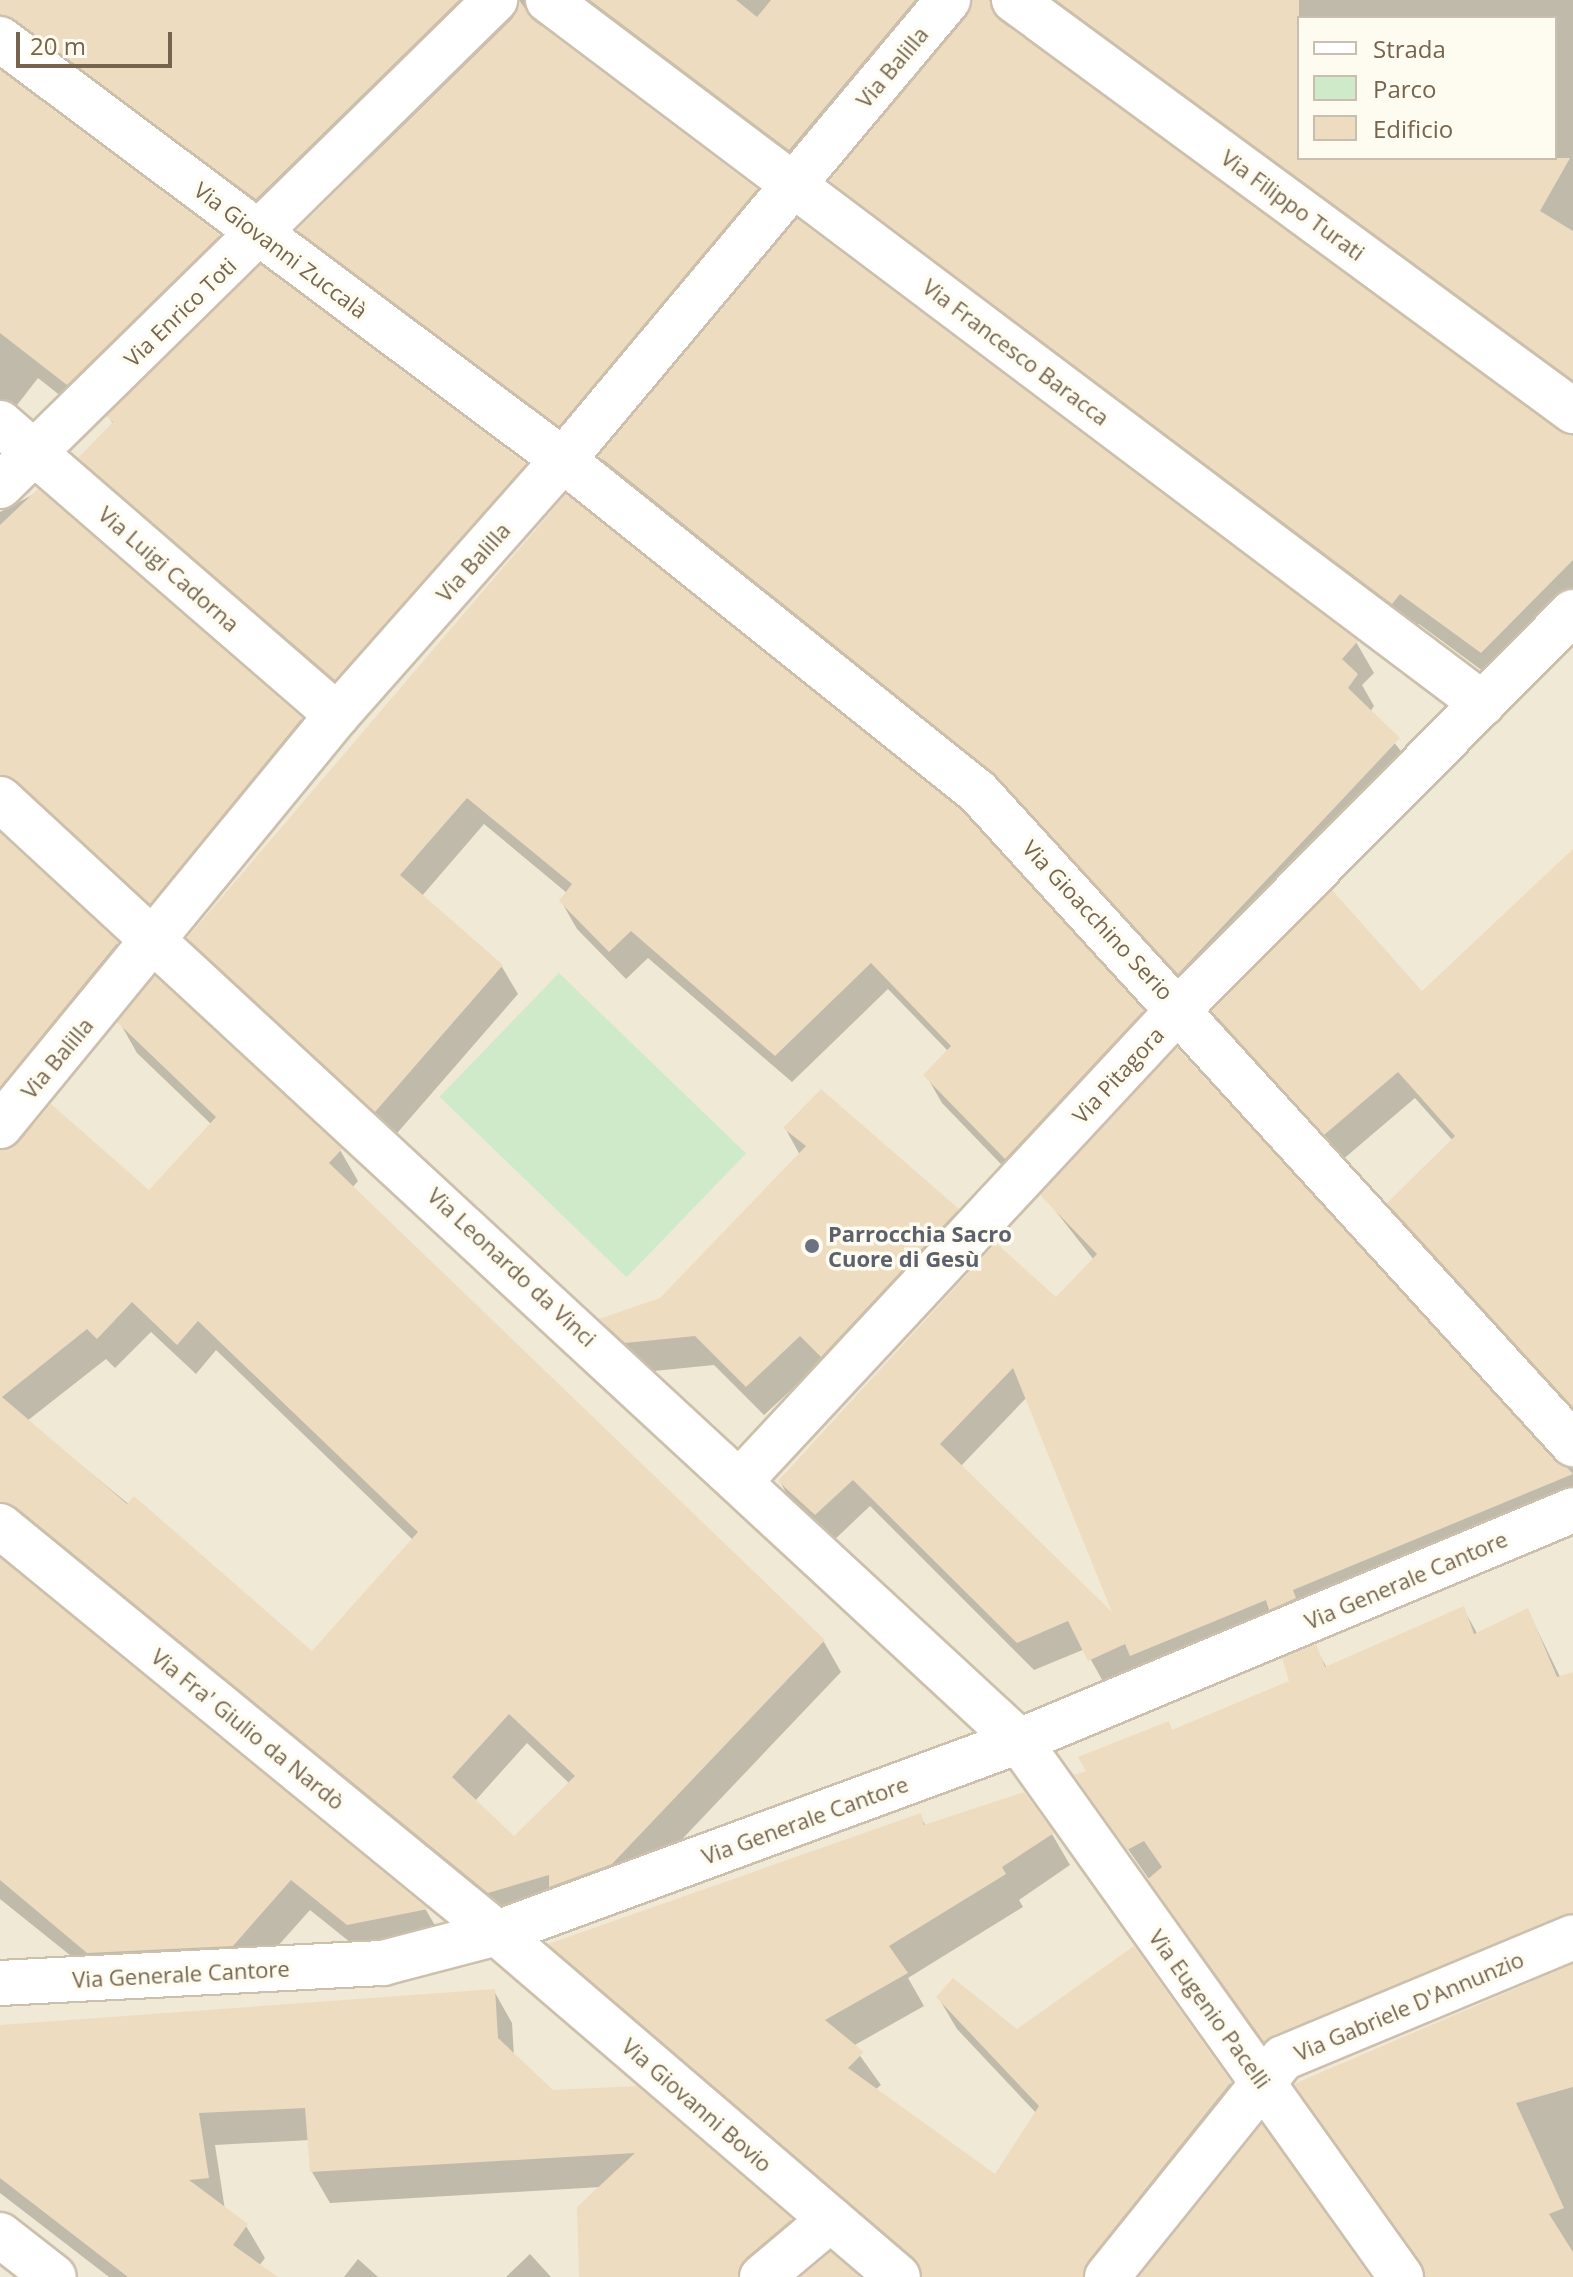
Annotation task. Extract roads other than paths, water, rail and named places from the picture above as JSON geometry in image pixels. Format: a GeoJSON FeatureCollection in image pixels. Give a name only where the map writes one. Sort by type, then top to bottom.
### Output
{"type":"FeatureCollection","features":[{"type":"Feature","properties":{"kind":"street","name":"Via Enrico Toti"},"geometry":{"type":"LineString","coordinates":[[0,486],[261,234],[495,0]]}},
{"type":"Feature","properties":{"kind":"street","name":"Via Francesco Baracca"},"geometry":{"type":"LineString","coordinates":[[548,0],[1483,704]]}},
{"type":"Feature","properties":{"kind":"street","name":"Via Balilla"},"geometry":{"type":"LineString","coordinates":[[0,1126],[159,938],[337,715],[563,460],[948,0]]}},
{"type":"Feature","properties":{"kind":"street","name":"Via Filippo Turati"},"geometry":{"type":"LineString","coordinates":[[1014,0],[1573,411]]}},
{"type":"Feature","properties":{"kind":"street","name":"Via Giovanni Zuccalà"},"geometry":{"type":"LineString","coordinates":[[0,39],[563,460]]}},
{"type":"Feature","properties":{"kind":"street","name":"Via Luigi Cadorna"},"geometry":{"type":"LineString","coordinates":[[0,423],[337,715]]}},
{"type":"Feature","properties":{"kind":"street","name":"Via Gioacchino Serio"},"geometry":{"type":"LineString","coordinates":[[563,460],[978,792],[1180,1008],[1573,1444]]}},
{"type":"Feature","properties":{"kind":"street","name":"Via Pitagora"},"geometry":{"type":"LineString","coordinates":[[741,1480],[1180,1008],[1573,612]]}},
{"type":"Feature","properties":{"kind":"street","name":"Via Leonardo da Vinci"},"geometry":{"type":"LineString","coordinates":[[0,799],[159,938],[1019,1741]]}},
{"type":"Feature","properties":{"kind":"street","name":"Via Generale Cantore"},"geometry":{"type":"LineString","coordinates":[[0,1983],[383,1963],[497,1933],[1019,1741],[1573,1510]]}},
{"type":"Feature","properties":{"kind":"street","name":"Via Fra' Giulio da Nardò"},"geometry":{"type":"LineString","coordinates":[[0,1526],[497,1933]]}},
{"type":"Feature","properties":{"kind":"street","name":"Via Eugenio Pacelli"},"geometry":{"type":"LineString","coordinates":[[1019,1741],[1401,2277]]}},
{"type":"Feature","properties":{"kind":"street","name":"Via Giovanni Bovio"},"geometry":{"type":"LineString","coordinates":[[497,1933],[898,2277]]}},
{"type":"Feature","properties":{"kind":"street","name":"Via Gabriele D'Annunzio"},"geometry":{"type":"LineString","coordinates":[[1107,2277],[1260,2078],[1283,2058],[1573,1937]]}},
{"type":"Feature","properties":{"kind":"street"},"geometry":{"type":"LineString","coordinates":[[762,2277],[831,2219]]}},
{"type":"Feature","properties":{"kind":"street"},"geometry":{"type":"LineString","coordinates":[[0,2235],[54,2277]]}},
{"type":"Feature","properties":{"kind":"place","name":"Parrocchia Sacro Cuore di Gesù"},"geometry":{"type":"Point","coordinates":[812,1246]}}]}
